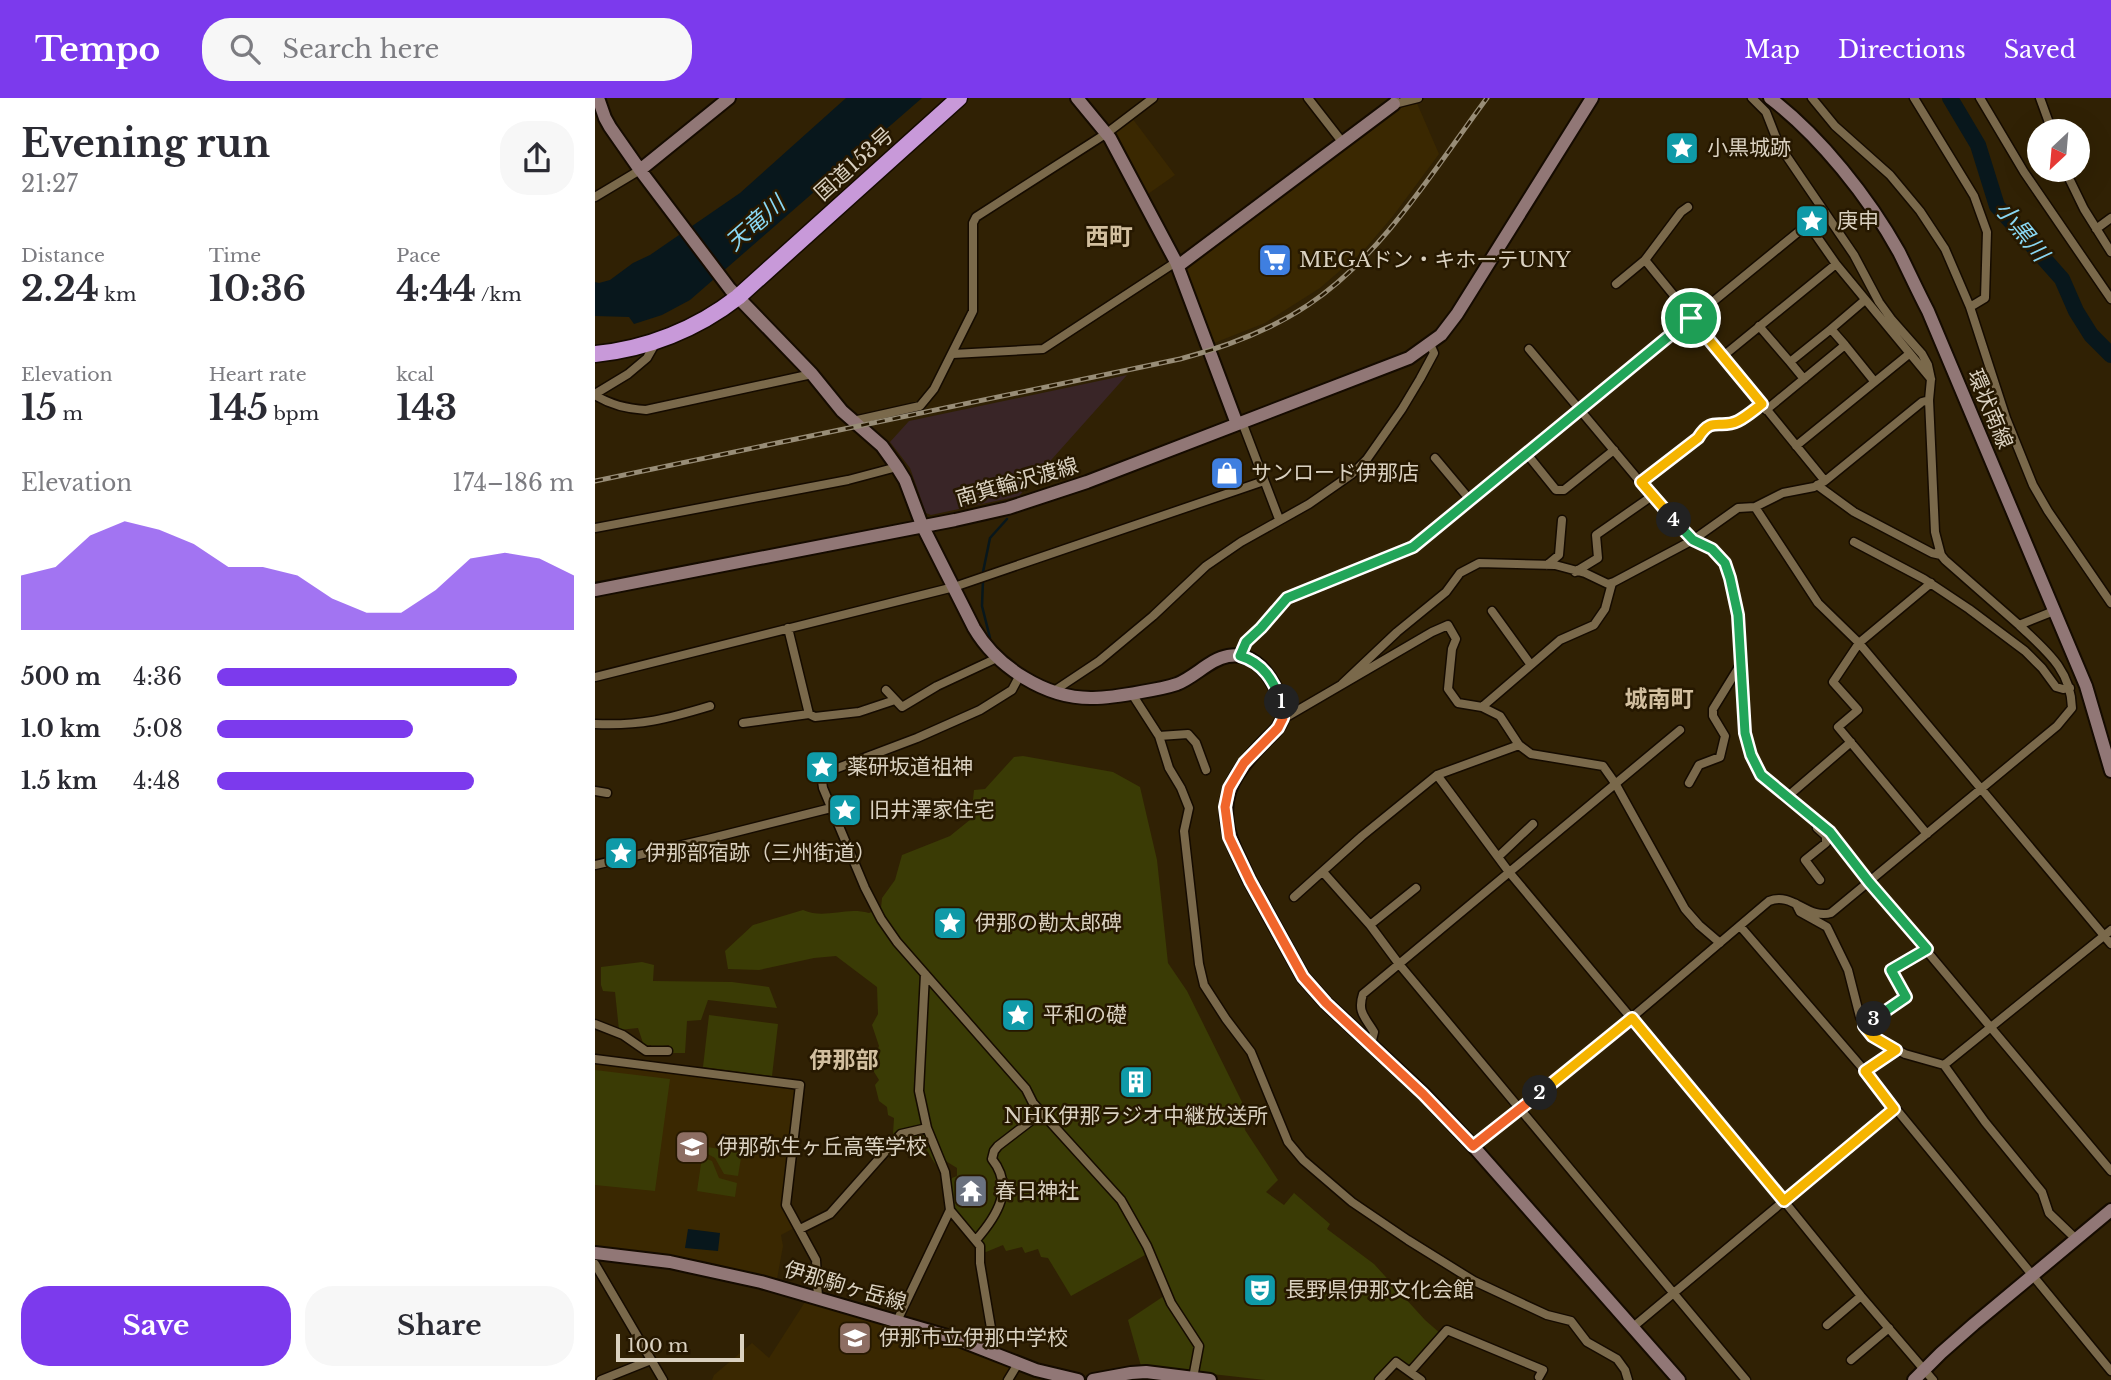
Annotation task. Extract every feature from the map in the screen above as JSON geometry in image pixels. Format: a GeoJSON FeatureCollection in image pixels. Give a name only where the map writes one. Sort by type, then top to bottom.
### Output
{"type":"FeatureCollection","features":[{"type":"Feature","properties":{"kind":"highway","name":"国道153号"},"geometry":{"type":"LineString","coordinates":[[595,354],[657,341],[712,316],[734,293],[959,98]]}},
{"type":"Feature","properties":{"kind":"street"},"geometry":{"type":"LineString","coordinates":[[598,98],[605,118],[642,172],[734,293],[853,421],[882,446],[897,467],[905,480],[922,525],[982,641],[997,658],[1020,675],[1054,691],[1093,698],[1132,694],[1178,684],[1217,659],[1229,656],[1240,656],[1258,663],[1265,671],[1282,701],[1283,718],[1278,728],[1244,763],[1229,788],[1225,817],[1229,837],[1250,881],[1303,977],[1326,1003],[1423,1094],[1473,1146],[1679,1380]]}},
{"type":"Feature","properties":{"kind":"street"},"geometry":{"type":"LineString","coordinates":[[595,197],[642,172],[729,98]]}},
{"type":"Feature","properties":{"kind":"street"},"geometry":{"type":"LineString","coordinates":[[1077,98],[1107,133],[1177,264],[1279,519]]}},
{"type":"Feature","properties":{"kind":"street"},"geometry":{"type":"LineString","coordinates":[[853,421],[920,406],[934,389],[973,311],[973,223],[976,218],[1107,133],[1153,98]]}},
{"type":"Feature","properties":{"kind":"street"},"geometry":{"type":"LineString","coordinates":[[1308,98],[1343,143]]}},
{"type":"Feature","properties":{"kind":"street"},"geometry":{"type":"LineString","coordinates":[[953,354],[1043,349],[1177,264],[1343,143],[1395,101],[1418,98]]}},
{"type":"Feature","properties":{"kind":"street","name":"南箕輪沢渡線"},"geometry":{"type":"LineString","coordinates":[[595,590],[968,518],[1035,500],[1409,358],[1441,335],[1457,314],[1592,98]]}},
{"type":"Feature","properties":{"kind":"street"},"geometry":{"type":"LineString","coordinates":[[1473,1146],[1521,1110],[1769,901],[1783,898],[1818,915],[1831,913],[2066,717],[2072,708],[2070,688],[2065,674],[2056,663],[2019,625],[1941,555],[1935,532],[1929,400],[1931,379],[1928,365],[1879,302],[1854,255],[1779,145],[1766,112],[1752,98]]}},
{"type":"Feature","properties":{"kind":"street","name":"環状南線"},"geometry":{"type":"LineString","coordinates":[[1770,98],[1810,133],[1849,177],[1898,251],[1928,311],[2086,686],[2111,771]]}},
{"type":"Feature","properties":{"kind":"street"},"geometry":{"type":"LineString","coordinates":[[1812,98],[1835,126],[1890,175],[1920,211],[1945,249],[1971,307],[2006,418],[2033,485],[2111,603]]}},
{"type":"Feature","properties":{"kind":"street"},"geometry":{"type":"LineString","coordinates":[[1914,98],[1974,196],[1987,232],[1986,298],[1971,307]]}},
{"type":"Feature","properties":{"kind":"street"},"geometry":{"type":"LineString","coordinates":[[1980,98],[2024,172],[2111,299]]}},
{"type":"Feature","properties":{"kind":"street"},"geometry":{"type":"LineString","coordinates":[[2040,98],[2048,119]]}},
{"type":"Feature","properties":{"kind":"street"},"geometry":{"type":"LineString","coordinates":[[2071,182],[2111,252]]}},
{"type":"Feature","properties":{"kind":"street"},"geometry":{"type":"LineString","coordinates":[[1616,284],[1645,260],[1681,212],[1688,207]]}},
{"type":"Feature","properties":{"kind":"street"},"geometry":{"type":"LineString","coordinates":[[2096,229],[2111,218]]}},
{"type":"Feature","properties":{"kind":"street"},"geometry":{"type":"LineString","coordinates":[[1240,656],[1246,642],[1287,598],[1413,547],[1808,223],[1836,264],[1931,379]]}},
{"type":"Feature","properties":{"kind":"street"},"geometry":{"type":"LineString","coordinates":[[1645,260],[1796,446],[1821,483],[1854,512],[1932,553],[1941,555]]}},
{"type":"Feature","properties":{"kind":"street"},"geometry":{"type":"LineString","coordinates":[[1722,357],[1836,264]]}},
{"type":"Feature","properties":{"kind":"street"},"geometry":{"type":"LineString","coordinates":[[1790,362],[1865,300]]}},
{"type":"Feature","properties":{"kind":"street"},"geometry":{"type":"LineString","coordinates":[[1759,326],[1804,379]]}},
{"type":"Feature","properties":{"kind":"street"},"geometry":{"type":"LineString","coordinates":[[1831,329],[1874,381]]}},
{"type":"Feature","properties":{"kind":"street"},"geometry":{"type":"LineString","coordinates":[[657,341],[647,358],[595,394],[627,407],[646,410],[812,374]]}},
{"type":"Feature","properties":{"kind":"street"},"geometry":{"type":"LineString","coordinates":[[1054,691],[1099,662],[1206,566],[1279,519],[1310,504],[1352,474],[1367,458],[1420,379],[1434,353],[1430,344]]}},
{"type":"Feature","properties":{"kind":"street"},"geometry":{"type":"LineString","coordinates":[[1641,482],[1698,438],[1704,428],[1711,424],[1730,424],[1764,407],[1845,345]]}},
{"type":"Feature","properties":{"kind":"street"},"geometry":{"type":"LineString","coordinates":[[1529,349],[1652,496],[1693,540],[1712,549],[1725,563],[1738,615],[1745,733],[1751,755],[1761,775],[1830,832],[2111,1171]]}},
{"type":"Feature","properties":{"kind":"street"},"geometry":{"type":"LineString","coordinates":[[1796,446],[1909,354]]}},
{"type":"Feature","properties":{"kind":"street"},"geometry":{"type":"LineString","coordinates":[[1342,684],[1397,632],[1446,593],[1460,573],[1479,563],[1555,565],[1585,573],[1608,584],[1612,583],[1693,540],[1738,508],[1755,507],[1783,492],[1821,483],[1922,402],[1929,400]]}},
{"type":"Feature","properties":{"kind":"street"},"geometry":{"type":"LineString","coordinates":[[1527,454],[1556,490],[1564,491],[1614,450]]}},
{"type":"Feature","properties":{"kind":"street"},"geometry":{"type":"LineString","coordinates":[[1435,458],[1471,501]]}},
{"type":"Feature","properties":{"kind":"street"},"geometry":{"type":"LineString","coordinates":[[595,527],[848,480],[897,467]]}},
{"type":"Feature","properties":{"kind":"street"},"geometry":{"type":"LineString","coordinates":[[595,677],[954,587],[1264,481]]}},
{"type":"Feature","properties":{"kind":"street"},"geometry":{"type":"LineString","coordinates":[[1574,572],[1598,558],[1596,535],[1652,496]]}},
{"type":"Feature","properties":{"kind":"street"},"geometry":{"type":"LineString","coordinates":[[1755,507],[1818,603],[1859,643],[1981,789],[2108,933],[2111,944]]}},
{"type":"Feature","properties":{"kind":"street"},"geometry":{"type":"LineString","coordinates":[[1547,565],[1559,555],[1562,520]]}},
{"type":"Feature","properties":{"kind":"street"},"geometry":{"type":"LineString","coordinates":[[1854,542],[1931,583],[2025,651],[2056,687],[2070,688]]}},
{"type":"Feature","properties":{"kind":"street"},"geometry":{"type":"LineString","coordinates":[[1482,707],[1560,640],[1594,625],[1605,609],[1612,583]]}},
{"type":"Feature","properties":{"kind":"street"},"geometry":{"type":"LineString","coordinates":[[1927,834],[1838,727],[1858,710],[1833,682],[1859,643],[1931,583]]}},
{"type":"Feature","properties":{"kind":"street"},"geometry":{"type":"LineString","coordinates":[[1492,611],[1531,665]]}},
{"type":"Feature","properties":{"kind":"street"},"geometry":{"type":"LineString","coordinates":[[2019,625],[2054,611]]}},
{"type":"Feature","properties":{"kind":"street"},"geometry":{"type":"LineString","coordinates":[[1283,718],[1448,625],[1456,639],[1448,689],[1458,703],[1482,707],[1500,716],[1520,745],[1531,754],[1603,766],[1685,909],[1720,943]]}},
{"type":"Feature","properties":{"kind":"street"},"geometry":{"type":"LineString","coordinates":[[788,628],[809,714]]}},
{"type":"Feature","properties":{"kind":"street"},"geometry":{"type":"LineString","coordinates":[[886,690],[902,707],[937,686],[997,658]]}},
{"type":"Feature","properties":{"kind":"street"},"geometry":{"type":"LineString","coordinates":[[1689,783],[1699,765],[1720,757],[1725,736],[1713,716],[1713,709],[1742,662]]}},
{"type":"Feature","properties":{"kind":"street"},"geometry":{"type":"LineString","coordinates":[[1020,675],[1012,690],[1001,699],[917,738],[827,772],[822,781],[865,888],[897,942],[1015,1076],[1041,1113],[1121,1199],[1147,1246],[1171,1303],[1199,1346],[1193,1378]]}},
{"type":"Feature","properties":{"kind":"street"},"geometry":{"type":"LineString","coordinates":[[1132,694],[1159,736],[1169,768],[1189,808],[1184,831],[1204,985],[1251,1052],[1289,1142],[1303,1160],[1352,1202],[1408,1240],[1474,1281],[1547,1315],[1571,1321],[1587,1342],[1617,1359],[1628,1380]]}},
{"type":"Feature","properties":{"kind":"street"},"geometry":{"type":"LineString","coordinates":[[743,723],[809,714],[815,716],[859,712],[895,700]]}},
{"type":"Feature","properties":{"kind":"street"},"geometry":{"type":"LineString","coordinates":[[595,724],[627,726],[666,720],[710,706]]}},
{"type":"Feature","properties":{"kind":"street"},"geometry":{"type":"LineString","coordinates":[[1371,1044],[1374,1032],[1360,1011],[1363,994],[1680,730]]}},
{"type":"Feature","properties":{"kind":"street"},"geometry":{"type":"LineString","coordinates":[[1159,736],[1188,734],[1196,743],[1206,770]]}},
{"type":"Feature","properties":{"kind":"street"},"geometry":{"type":"LineString","coordinates":[[1787,797],[1851,742]]}},
{"type":"Feature","properties":{"kind":"street"},"geometry":{"type":"LineString","coordinates":[[1294,897],[1361,836],[1437,775],[1520,745]]}},
{"type":"Feature","properties":{"kind":"street"},"geometry":{"type":"LineString","coordinates":[[1437,775],[1509,872],[1933,1380]]}},
{"type":"Feature","properties":{"kind":"street"},"geometry":{"type":"LineString","coordinates":[[595,792],[607,793]]}},
{"type":"Feature","properties":{"kind":"street"},"geometry":{"type":"LineString","coordinates":[[1798,806],[1797,811],[1826,836],[1826,843],[1805,860],[1820,880]]}},
{"type":"Feature","properties":{"kind":"street"},"geometry":{"type":"LineString","coordinates":[[595,865],[831,808]]}},
{"type":"Feature","properties":{"kind":"street"},"geometry":{"type":"LineString","coordinates":[[1498,857],[1533,824]]}},
{"type":"Feature","properties":{"kind":"street"},"geometry":{"type":"LineString","coordinates":[[1323,872],[1370,925],[1399,964],[1746,1380]]}},
{"type":"Feature","properties":{"kind":"street"},"geometry":{"type":"LineString","coordinates":[[1370,925],[1416,888]]}},
{"type":"Feature","properties":{"kind":"street"},"geometry":{"type":"LineString","coordinates":[[1796,904],[1800,912],[1826,928],[1848,970],[1860,1017],[1872,1036],[1896,1050],[1944,1065],[1985,1122],[2042,1192],[2049,1213],[2076,1239]]}},
{"type":"Feature","properties":{"kind":"street"},"geometry":{"type":"LineString","coordinates":[[1740,926],[1865,1071],[2111,1371]]}},
{"type":"Feature","properties":{"kind":"street"},"geometry":{"type":"LineString","coordinates":[[1944,1065],[2108,933]]}},
{"type":"Feature","properties":{"kind":"street"},"geometry":{"type":"LineString","coordinates":[[1864,1026],[1906,997],[1891,970],[1927,949]]}},
{"type":"Feature","properties":{"kind":"street"},"geometry":{"type":"LineString","coordinates":[[897,1321],[950,1210],[945,1172],[927,1128],[919,1091],[925,974]]}},
{"type":"Feature","properties":{"kind":"street"},"geometry":{"type":"LineString","coordinates":[[595,1024],[623,1035],[646,1051],[668,1051]]}},
{"type":"Feature","properties":{"kind":"street"},"geometry":{"type":"LineString","coordinates":[[1865,1071],[1896,1050]]}},
{"type":"Feature","properties":{"kind":"street"},"geometry":{"type":"LineString","coordinates":[[595,1059],[802,1084],[786,1205],[816,1260],[818,1298]]}},
{"type":"Feature","properties":{"kind":"street"},"geometry":{"type":"LineString","coordinates":[[1633,1327],[1894,1109]]}},
{"type":"Feature","properties":{"kind":"street"},"geometry":{"type":"LineString","coordinates":[[977,1240],[996,1215],[1002,1202],[1003,1184],[999,1168],[992,1159],[994,1151],[1041,1113]]}},
{"type":"Feature","properties":{"kind":"street"},"geometry":{"type":"LineString","coordinates":[[800,1229],[830,1214],[901,1134],[927,1128]]}},
{"type":"Feature","properties":{"kind":"street"},"geometry":{"type":"LineString","coordinates":[[950,1210],[980,1246],[980,1264],[993,1340],[991,1352]]}},
{"type":"Feature","properties":{"kind":"street"},"geometry":{"type":"LineString","coordinates":[[1914,1380],[1974,1324],[2111,1210]]}},
{"type":"Feature","properties":{"kind":"street","name":"伊那駒ヶ岳線"},"geometry":{"type":"LineString","coordinates":[[595,1253],[706,1268],[954,1338],[1053,1375],[1078,1380]]}},
{"type":"Feature","properties":{"kind":"street"},"geometry":{"type":"LineString","coordinates":[[595,1264],[663,1380]]}},
{"type":"Feature","properties":{"kind":"street"},"geometry":{"type":"LineString","coordinates":[[1827,1325],[1861,1296]]}},
{"type":"Feature","properties":{"kind":"street"},"geometry":{"type":"LineString","coordinates":[[1851,1360],[1889,1328]]}},
{"type":"Feature","properties":{"kind":"street"},"geometry":{"type":"LineString","coordinates":[[1410,1372],[1447,1330],[1543,1370],[1539,1379]]}},
{"type":"Feature","properties":{"kind":"street"},"geometry":{"type":"LineString","coordinates":[[601,1380],[651,1360]]}},
{"type":"Feature","properties":{"kind":"street"},"geometry":{"type":"LineString","coordinates":[[1008,1380],[1019,1362]]}},
{"type":"Feature","properties":{"kind":"street"},"geometry":{"type":"LineString","coordinates":[[1380,1380],[1396,1362],[1420,1380]]}},
{"type":"Feature","properties":{"kind":"street"},"geometry":{"type":"LineString","coordinates":[[1093,1380],[1131,1373],[1210,1380]]}},
{"type":"Feature","properties":{"kind":"shaded area"},"geometry":{"type":"Polygon","coordinates":[[[1416,101],[1439,154],[1393,216],[1364,250],[1320,288],[1265,323],[1214,343],[1186,273],[1188,267],[1398,106],[1416,101]]]}},
{"type":"Feature","properties":{"kind":"shaded area"},"geometry":{"type":"Polygon","coordinates":[[[1132,118],[1175,175],[1148,194],[1115,130],[1132,118]]]}},
{"type":"Feature","properties":{"kind":"shaded area"},"geometry":{"type":"Polygon","coordinates":[[[1127,375],[1019,496],[931,515],[926,513],[910,468],[890,442],[909,421],[1127,375]]]}},
{"type":"Feature","properties":{"kind":"shaded area"},"geometry":{"type":"Polygon","coordinates":[[[1023,756],[1113,772],[1140,787],[1157,860],[1168,963],[1187,991],[1242,1102],[1245,1130],[1278,1180],[1266,1192],[1284,1205],[1294,1193],[1330,1224],[1327,1229],[1374,1264],[1441,1334],[1410,1369],[1395,1360],[1376,1380],[1265,1380],[1141,1366],[1128,1320],[1164,1296],[1145,1255],[1071,1296],[1048,1258],[1041,1257],[1038,1249],[1025,1253],[1022,1247],[1006,1251],[1003,1245],[986,1252],[977,1251],[951,1216],[945,1189],[952,1178],[957,1176],[957,1168],[944,1160],[937,1166],[926,1148],[916,1140],[905,1143],[893,1134],[894,1118],[888,1115],[887,1107],[879,1101],[875,1085],[879,1080],[871,1067],[879,1046],[872,1025],[878,1014],[877,987],[836,956],[759,970],[728,969],[725,951],[753,925],[803,910],[819,914],[851,911],[869,913],[881,908],[882,898],[895,880],[902,855],[950,836],[971,819],[974,790],[985,789],[1014,757],[1023,756]]]}},
{"type":"Feature","properties":{"kind":"shaded area"},"geometry":{"type":"Polygon","coordinates":[[[642,962],[654,965],[653,981],[732,982],[769,987],[777,1008],[708,1000],[701,1020],[687,1021],[685,1053],[672,1053],[669,1045],[652,1048],[651,1045],[644,1046],[638,1028],[619,1030],[615,992],[603,991],[601,985],[601,967],[642,962]]]}},
{"type":"Feature","properties":{"kind":"shaded area"},"geometry":{"type":"Polygon","coordinates":[[[709,1015],[778,1024],[772,1076],[703,1067],[709,1015]]]}},
{"type":"Feature","properties":{"kind":"shaded area","name":"伊那弥生ヶ丘高等学校"},"geometry":{"type":"Polygon","coordinates":[[[595,1063],[786,1085],[796,1092],[784,1201],[796,1227],[781,1235],[783,1246],[777,1279],[704,1261],[595,1246],[595,1063]]]}},
{"type":"Feature","properties":{"kind":"shaded area"},"geometry":{"type":"Polygon","coordinates":[[[595,1070],[670,1079],[655,1191],[595,1185],[595,1070]]]}},
{"type":"Feature","properties":{"kind":"shaded area"},"geometry":{"type":"Polygon","coordinates":[[[707,1147],[742,1152],[738,1176],[724,1174],[715,1158],[706,1153],[707,1147]]]}},
{"type":"Feature","properties":{"kind":"shaded area"},"geometry":{"type":"Polygon","coordinates":[[[702,1157],[712,1161],[719,1178],[737,1183],[735,1197],[697,1191],[702,1157]]]}},
{"type":"Feature","properties":{"kind":"shaded area","name":"伊那市立伊那中学校"},"geometry":{"type":"Polygon","coordinates":[[[805,1302],[951,1345],[1011,1367],[1003,1380],[712,1380],[714,1375],[752,1343],[769,1358],[805,1302]]]}},
{"type":"Feature","properties":{"kind":"water","name":"天竜川"},"geometry":{"type":"Polygon","coordinates":[[[846,98],[922,98],[690,300],[662,315],[634,324],[629,317],[595,316],[595,282],[610,280],[740,193],[846,98]]]}},
{"type":"Feature","properties":{"kind":"water"},"geometry":{"type":"Polygon","coordinates":[[[688,1229],[720,1233],[718,1251],[685,1248],[688,1229]]]}},
{"type":"Feature","properties":{"kind":"waterway","name":"小黒川"},"geometry":{"type":"LineString","coordinates":[[1950,98],[1978,145],[1997,206],[2062,279],[2076,311],[2091,335],[2111,355]]}},
{"type":"Feature","properties":{"kind":"waterway"},"geometry":{"type":"LineString","coordinates":[[983,572],[990,538],[1007,519]]}},
{"type":"Feature","properties":{"kind":"waterway"},"geometry":{"type":"LineString","coordinates":[[983,580],[982,606],[990,638]]}},
{"type":"Feature","properties":{"kind":"railway"},"geometry":{"type":"LineString","coordinates":[[595,481],[1180,359],[1247,337],[1308,305],[1360,262],[1406,209],[1487,98]]}},
{"type":"Feature","properties":{"kind":"place","name":"小黒城跡"},"geometry":{"type":"Point","coordinates":[1682,148]}},
{"type":"Feature","properties":{"kind":"place","name":"庚申"},"geometry":{"type":"Point","coordinates":[1812,221]}},
{"type":"Feature","properties":{"kind":"place","name":"MEGAドン・キホーテUNY"},"geometry":{"type":"Point","coordinates":[1275,260]}},
{"type":"Feature","properties":{"kind":"place","name":"サンロード伊那店"},"geometry":{"type":"Point","coordinates":[1227,473]}},
{"type":"Feature","properties":{"kind":"place","name":"薬研坂道祖神"},"geometry":{"type":"Point","coordinates":[822,767]}},
{"type":"Feature","properties":{"kind":"place","name":"旧井澤家住宅"},"geometry":{"type":"Point","coordinates":[845,810]}},
{"type":"Feature","properties":{"kind":"place","name":"伊那部宿跡（三州街道）"},"geometry":{"type":"Point","coordinates":[621,853]}},
{"type":"Feature","properties":{"kind":"place","name":"伊那の勘太郎碑"},"geometry":{"type":"Point","coordinates":[950,923]}},
{"type":"Feature","properties":{"kind":"place","name":"平和の礎"},"geometry":{"type":"Point","coordinates":[1018,1015]}},
{"type":"Feature","properties":{"kind":"place","name":"NHK伊那ラジオ中継放送所"},"geometry":{"type":"Point","coordinates":[1136,1082]}},
{"type":"Feature","properties":{"kind":"place","name":"伊那弥生ヶ丘高等学校"},"geometry":{"type":"Point","coordinates":[692,1147]}},
{"type":"Feature","properties":{"kind":"place","name":"春日神社"},"geometry":{"type":"Point","coordinates":[971,1191]}},
{"type":"Feature","properties":{"kind":"place","name":"長野県伊那文化会館"},"geometry":{"type":"Point","coordinates":[1260,1290]}},
{"type":"Feature","properties":{"kind":"place","name":"伊那市立伊那中学校"},"geometry":{"type":"Point","coordinates":[855,1338]}},
{"type":"Feature","properties":{"kind":"district","name":"西町"},"geometry":{"type":"Point","coordinates":[1109,236]}},
{"type":"Feature","properties":{"kind":"district","name":"城南町"},"geometry":{"type":"Point","coordinates":[1659,699]}},
{"type":"Feature","properties":{"kind":"district","name":"伊那部"},"geometry":{"type":"Point","coordinates":[844,1060]}},
{"type":"Feature","properties":{"kind":"route"},"geometry":{"type":"LineString","coordinates":[[1691,318],[1762,404],[1738,421],[1711,424],[1704,428],[1698,438],[1641,482],[1693,540],[1712,549],[1725,563],[1738,615],[1745,733],[1751,755],[1761,775],[1830,832],[1927,949],[1891,970],[1906,997],[1864,1026],[1872,1036],[1896,1050],[1865,1071],[1894,1109],[1784,1201],[1632,1018],[1473,1146],[1423,1094],[1326,1003],[1303,977],[1250,881],[1229,837],[1225,817],[1229,788],[1236,775],[1278,728],[1283,718],[1282,701],[1265,671],[1258,663],[1240,656],[1249,638],[1287,598],[1413,547],[1691,318]]}}]}
